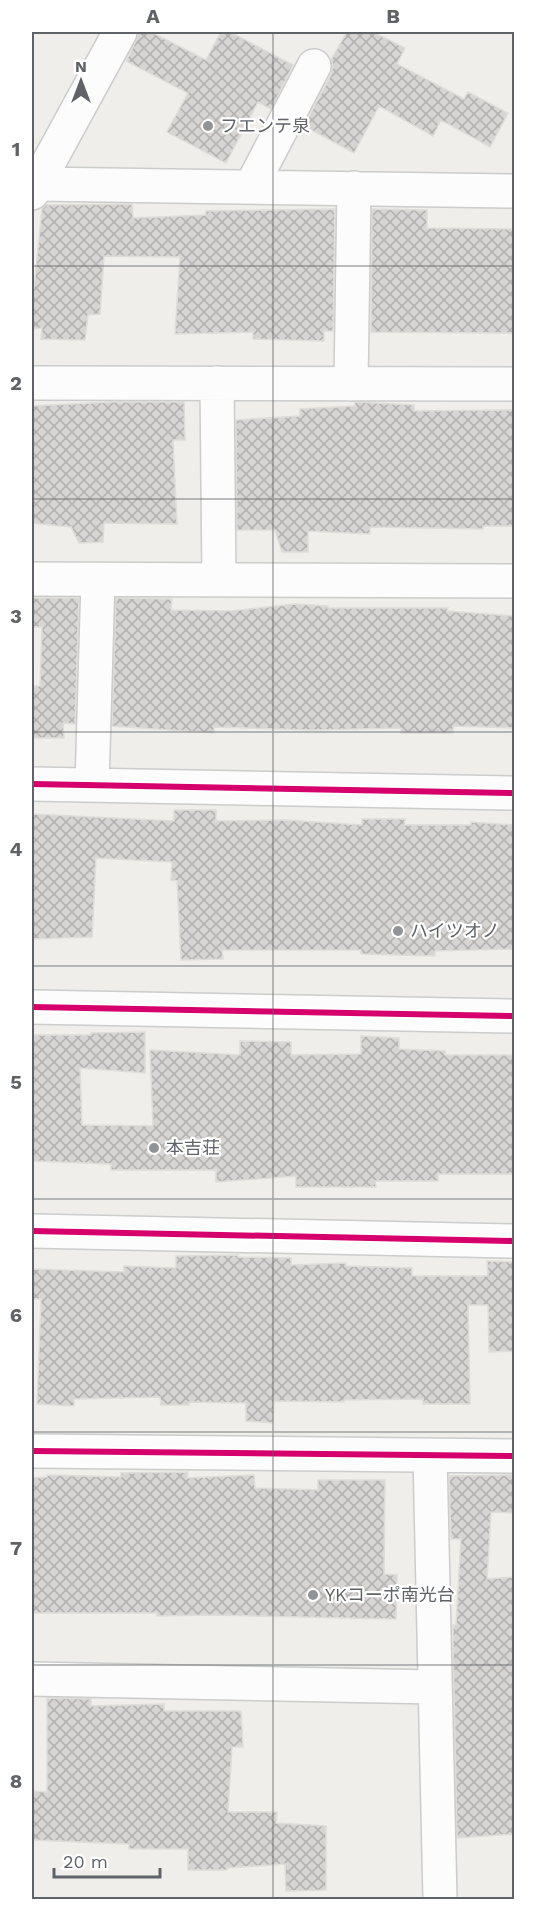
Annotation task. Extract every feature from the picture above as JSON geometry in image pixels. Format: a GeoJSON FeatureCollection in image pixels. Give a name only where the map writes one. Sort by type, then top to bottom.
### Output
{"type":"FeatureCollection","features":[{"type":"Feature","properties":{"kind":"street"},"geometry":{"type":"LineString","coordinates":[[120,32],[34,188],[251,187],[514,191]]}},
{"type":"Feature","properties":{"kind":"street"},"geometry":{"type":"LineString","coordinates":[[251,187],[314,66]]}},
{"type":"Feature","properties":{"kind":"street"},"geometry":{"type":"LineString","coordinates":[[351,384],[354,189]]}},
{"type":"Feature","properties":{"kind":"street"},"geometry":{"type":"LineString","coordinates":[[32,383],[514,384]]}},
{"type":"Feature","properties":{"kind":"street"},"geometry":{"type":"LineString","coordinates":[[218,383],[219,580]]}},
{"type":"Feature","properties":{"kind":"street"},"geometry":{"type":"LineString","coordinates":[[32,579],[514,580]]}},
{"type":"Feature","properties":{"kind":"street"},"geometry":{"type":"LineString","coordinates":[[92,785],[98,580]]}},
{"type":"Feature","properties":{"kind":"street"},"geometry":{"type":"LineString","coordinates":[[32,784],[514,793]]}},
{"type":"Feature","properties":{"kind":"street"},"geometry":{"type":"LineString","coordinates":[[32,1007],[514,1016]]}},
{"type":"Feature","properties":{"kind":"street"},"geometry":{"type":"LineString","coordinates":[[32,1232],[514,1241]]}},
{"type":"Feature","properties":{"kind":"street"},"geometry":{"type":"LineString","coordinates":[[32,1452],[514,1456]]}},
{"type":"Feature","properties":{"kind":"street"},"geometry":{"type":"LineString","coordinates":[[430,1455],[440,1899]]}},
{"type":"Feature","properties":{"kind":"street"},"geometry":{"type":"LineString","coordinates":[[32,1679],[435,1688]]}},
{"type":"Feature","properties":{"kind":"building"},"geometry":{"type":"Polygon","coordinates":[[[139,32],[151,32],[206,60],[221,32],[230,32],[293,65],[271,109],[258,102],[226,163],[167,132],[188,93],[126,61],[139,32]]]}},
{"type":"Feature","properties":{"kind":"building"},"geometry":{"type":"Polygon","coordinates":[[[347,32],[373,32],[405,48],[397,64],[464,99],[468,92],[508,113],[490,147],[441,120],[433,136],[379,106],[354,153],[304,126],[331,75],[333,66],[331,60],[347,32]]]}},
{"type":"Feature","properties":{"kind":"building"},"geometry":{"type":"Polygon","coordinates":[[[132,204],[133,218],[206,215],[206,211],[335,209],[333,331],[324,331],[324,341],[253,339],[253,332],[175,334],[180,257],[104,256],[100,314],[88,315],[85,340],[41,339],[42,328],[32,329],[32,288],[34,288],[42,209],[46,205],[132,204]]]}},
{"type":"Feature","properties":{"kind":"building"},"geometry":{"type":"Polygon","coordinates":[[[372,209],[427,210],[427,228],[514,229],[514,333],[371,332],[372,209]]]}},
{"type":"Feature","properties":{"kind":"building"},"geometry":{"type":"Polygon","coordinates":[[[111,402],[184,402],[185,440],[173,440],[177,524],[104,523],[103,542],[79,543],[71,527],[32,523],[32,406],[111,402]]]}},
{"type":"Feature","properties":{"kind":"building"},"geometry":{"type":"Polygon","coordinates":[[[355,402],[414,405],[414,411],[514,410],[514,526],[483,526],[483,529],[370,527],[370,534],[308,531],[308,552],[282,552],[275,530],[237,530],[236,420],[300,416],[300,409],[355,406],[355,402]]]}},
{"type":"Feature","properties":{"kind":"building"},"geometry":{"type":"Polygon","coordinates":[[[32,598],[79,598],[75,724],[63,723],[64,738],[32,738],[32,686],[40,686],[42,627],[32,627],[32,598]]]}},
{"type":"Feature","properties":{"kind":"building"},"geometry":{"type":"Polygon","coordinates":[[[116,598],[172,599],[171,610],[231,611],[295,604],[328,606],[328,608],[448,608],[447,611],[514,616],[514,728],[453,726],[453,733],[401,733],[401,728],[312,730],[214,727],[214,733],[112,726],[116,598]]]}},
{"type":"Feature","properties":{"kind":"building"},"geometry":{"type":"Polygon","coordinates":[[[174,810],[216,810],[216,821],[285,820],[362,825],[362,819],[405,819],[404,825],[471,825],[471,822],[514,825],[514,949],[435,951],[435,956],[361,954],[361,950],[222,950],[223,959],[181,960],[177,881],[171,880],[172,862],[96,858],[92,937],[32,939],[32,814],[174,821],[174,810]]]}},
{"type":"Feature","properties":{"kind":"building"},"geometry":{"type":"Polygon","coordinates":[[[145,1032],[145,1073],[80,1068],[82,1125],[153,1126],[150,1050],[240,1055],[240,1041],[291,1042],[291,1055],[361,1054],[361,1036],[399,1038],[399,1049],[445,1051],[445,1055],[514,1055],[514,1174],[438,1174],[438,1181],[375,1181],[376,1187],[296,1187],[296,1176],[216,1182],[216,1170],[111,1170],[111,1164],[32,1161],[32,1035],[145,1032]]]}},
{"type":"Feature","properties":{"kind":"building"},"geometry":{"type":"Polygon","coordinates":[[[238,1255],[238,1257],[291,1258],[291,1265],[346,1263],[346,1266],[412,1268],[412,1276],[488,1276],[487,1261],[514,1262],[514,1351],[489,1352],[488,1305],[468,1305],[470,1404],[423,1404],[423,1399],[344,1400],[344,1402],[274,1401],[273,1423],[246,1421],[246,1403],[189,1402],[189,1405],[161,1405],[160,1397],[74,1399],[74,1406],[37,1404],[41,1299],[32,1299],[32,1269],[124,1272],[124,1266],[176,1268],[176,1256],[238,1255]]]}},
{"type":"Feature","properties":{"kind":"building"},"geometry":{"type":"Polygon","coordinates":[[[188,1472],[187,1478],[254,1475],[255,1488],[318,1490],[318,1480],[385,1480],[384,1574],[397,1575],[396,1619],[157,1616],[157,1613],[32,1613],[32,1478],[47,1477],[47,1475],[121,1477],[121,1473],[188,1472]]]}},
{"type":"Feature","properties":{"kind":"building"},"geometry":{"type":"Polygon","coordinates":[[[514,1475],[514,1513],[491,1512],[487,1579],[514,1577],[514,1834],[457,1838],[453,1625],[456,1625],[461,1539],[451,1539],[449,1476],[514,1475]]]}},
{"type":"Feature","properties":{"kind":"building"},"geometry":{"type":"Polygon","coordinates":[[[47,1698],[91,1699],[91,1706],[164,1704],[164,1711],[241,1711],[243,1747],[232,1747],[228,1812],[277,1812],[276,1823],[326,1826],[326,1890],[286,1891],[285,1864],[227,1868],[227,1870],[188,1870],[188,1849],[129,1849],[129,1844],[32,1840],[32,1791],[47,1792],[47,1698]]]}},
{"type":"Feature","properties":{"kind":"cycle path"},"geometry":{"type":"LineString","coordinates":[[32,784],[514,793]]}},
{"type":"Feature","properties":{"kind":"cycle path"},"geometry":{"type":"LineString","coordinates":[[32,1007],[514,1016]]}},
{"type":"Feature","properties":{"kind":"cycle path"},"geometry":{"type":"LineString","coordinates":[[32,1231],[514,1241]]}},
{"type":"Feature","properties":{"kind":"cycle path"},"geometry":{"type":"LineString","coordinates":[[32,1451],[514,1456]]}},
{"type":"Feature","properties":{"kind":"place","name":"フエンテ泉"},"geometry":{"type":"Point","coordinates":[208,126]}},
{"type":"Feature","properties":{"kind":"place","name":"ハイツオノ"},"geometry":{"type":"Point","coordinates":[398,931]}},
{"type":"Feature","properties":{"kind":"place","name":"本吉荘"},"geometry":{"type":"Point","coordinates":[154,1148]}},
{"type":"Feature","properties":{"kind":"place","name":"YKコーポ南光台"},"geometry":{"type":"Point","coordinates":[313,1595]}}]}
